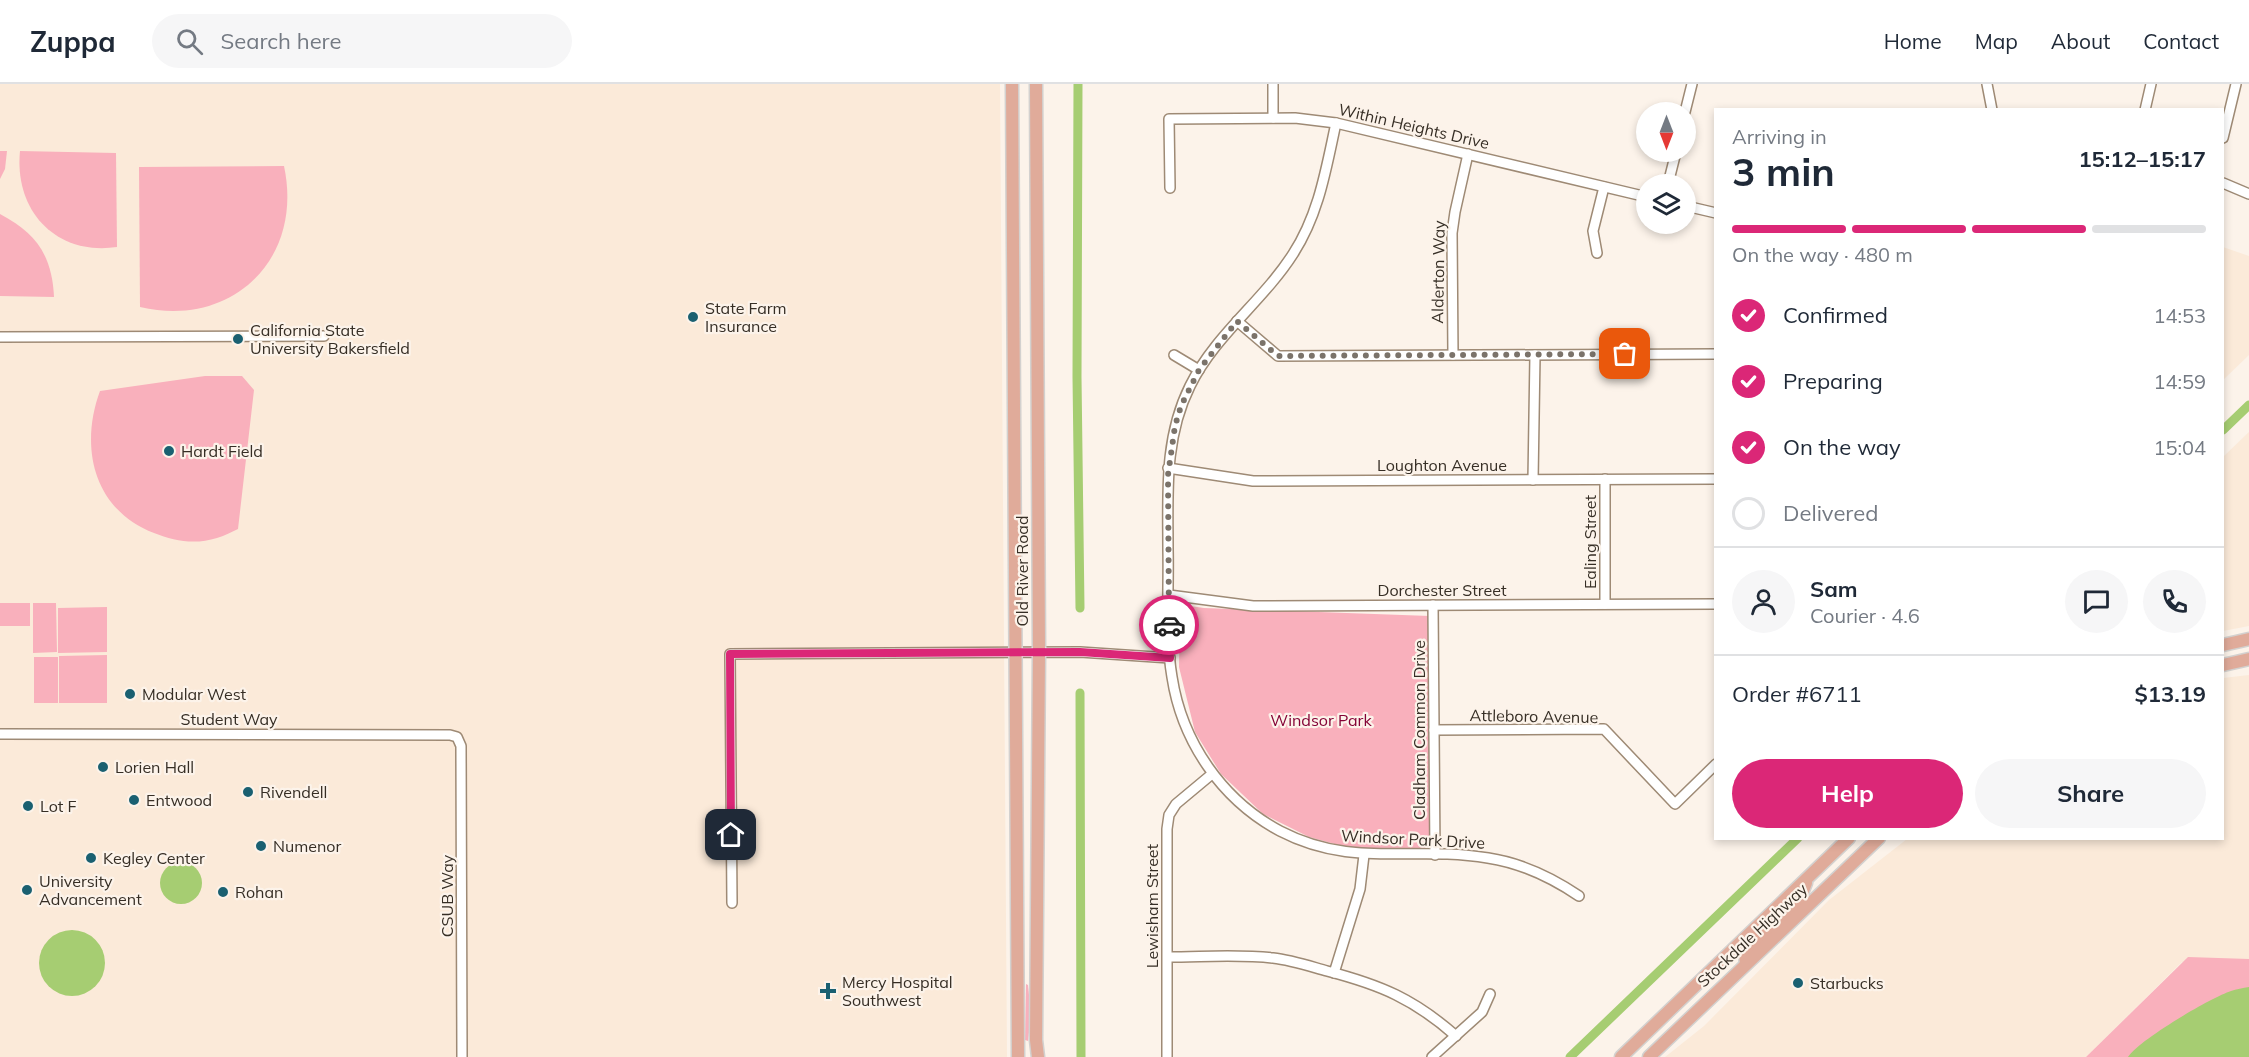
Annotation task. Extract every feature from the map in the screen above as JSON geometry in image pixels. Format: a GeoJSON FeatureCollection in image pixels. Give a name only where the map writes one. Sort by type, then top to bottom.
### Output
{"type":"FeatureCollection","features":[{"type":"Feature","properties":{"kind":"main road","name":"Old River Road"},"geometry":{"type":"LineString","coordinates":[[1012,84],[1018,1057]]}},
{"type":"Feature","properties":{"kind":"main road","name":"Old River Road"},"geometry":{"type":"LineString","coordinates":[[1036,84],[1039,652],[1036,984],[1038,1057]]}},
{"type":"Feature","properties":{"kind":"main road"},"geometry":{"type":"LineString","coordinates":[[2224,645],[2244,640]]}},
{"type":"Feature","properties":{"kind":"main road"},"geometry":{"type":"LineString","coordinates":[[2224,650],[2244,640]]}},
{"type":"Feature","properties":{"kind":"main road"},"geometry":{"type":"LineString","coordinates":[[2224,665],[2249,659]]}},
{"type":"Feature","properties":{"kind":"main road","name":"Stockdale Highway"},"geometry":{"type":"LineString","coordinates":[[1621,1057],[1847,840]]}},
{"type":"Feature","properties":{"kind":"main road","name":"Stockdale Highway"},"geometry":{"type":"LineString","coordinates":[[1649,1057],[1878,840]]}},
{"type":"Feature","properties":{"kind":"main road"},"geometry":{"type":"LineString","coordinates":[[1746,963],[1745,953],[1800,898],[1807,879]]}},
{"type":"Feature","properties":{"kind":"main road"},"geometry":{"type":"LineString","coordinates":[[1016,905],[1025,910],[1029,916],[1028,966],[1036,984]]}},
{"type":"Feature","properties":{"kind":"street"},"geometry":{"type":"LineString","coordinates":[[1273,84],[1273,118]]}},
{"type":"Feature","properties":{"kind":"street"},"geometry":{"type":"LineString","coordinates":[[1688,102],[1692,84]]}},
{"type":"Feature","properties":{"kind":"street"},"geometry":{"type":"LineString","coordinates":[[1987,84],[1992,108]]}},
{"type":"Feature","properties":{"kind":"street"},"geometry":{"type":"LineString","coordinates":[[2145,108],[2151,84]]}},
{"type":"Feature","properties":{"kind":"street"},"geometry":{"type":"LineString","coordinates":[[2224,134],[2236,84]]}},
{"type":"Feature","properties":{"kind":"street","name":"Within Heights Drive"},"geometry":{"type":"LineString","coordinates":[[1170,188],[1169,119],[1273,118],[1336,123],[1636,194]]}},
{"type":"Feature","properties":{"kind":"street","name":"Windsor Park Drive"},"geometry":{"type":"LineString","coordinates":[[1336,123],[1319,198],[1305,234],[1282,270],[1237,321],[1199,370],[1181,406],[1175,426],[1168,468],[1170,658],[1182,718],[1199,754],[1212,774],[1244,806],[1280,831],[1316,846],[1364,855],[1464,855],[1508,862],[1548,877],[1579,896]]}},
{"type":"Feature","properties":{"kind":"street","name":"Alderton Way"},"geometry":{"type":"LineString","coordinates":[[1453,355],[1452,233],[1468,154]]}},
{"type":"Feature","properties":{"kind":"street"},"geometry":{"type":"LineString","coordinates":[[2224,183],[2249,194]]}},
{"type":"Feature","properties":{"kind":"street"},"geometry":{"type":"LineString","coordinates":[[1596,253],[1593,231],[1604,187]]}},
{"type":"Feature","properties":{"kind":"street"},"geometry":{"type":"LineString","coordinates":[[1696,208],[1714,213]]}},
{"type":"Feature","properties":{"kind":"street"},"geometry":{"type":"LineString","coordinates":[[1237,321],[1278,356],[1714,354]]}},
{"type":"Feature","properties":{"kind":"street"},"geometry":{"type":"LineString","coordinates":[[0,337],[324,336]]}},
{"type":"Feature","properties":{"kind":"street"},"geometry":{"type":"LineString","coordinates":[[1174,355],[1199,370]]}},
{"type":"Feature","properties":{"kind":"street"},"geometry":{"type":"LineString","coordinates":[[1533,480],[1534,355]]}},
{"type":"Feature","properties":{"kind":"street","name":"Loughton Avenue"},"geometry":{"type":"LineString","coordinates":[[1168,468],[1252,481],[1714,479]]}},
{"type":"Feature","properties":{"kind":"street","name":"Ealing Street"},"geometry":{"type":"LineString","coordinates":[[1605,479],[1605,604]]}},
{"type":"Feature","properties":{"kind":"street","name":"Dorchester Street"},"geometry":{"type":"LineString","coordinates":[[1169,595],[1253,606],[1714,603]]}},
{"type":"Feature","properties":{"kind":"street","name":"Cladham Common Drive"},"geometry":{"type":"LineString","coordinates":[[1433,605],[1435,855]]}},
{"type":"Feature","properties":{"kind":"street"},"geometry":{"type":"LineString","coordinates":[[732,903],[730,654],[1080,652],[1170,658]]}},
{"type":"Feature","properties":{"kind":"street","name":"Attleboro Avenue"},"geometry":{"type":"LineString","coordinates":[[1434,730],[1604,729],[1675,804],[1714,766]]}},
{"type":"Feature","properties":{"kind":"street","name":"Student Way"},"geometry":{"type":"LineString","coordinates":[[0,734],[450,735],[457,737]]}},
{"type":"Feature","properties":{"kind":"street","name":"CSUB Way"},"geometry":{"type":"LineString","coordinates":[[457,737],[461,741],[462,1057]]}},
{"type":"Feature","properties":{"kind":"street","name":"Lewisham Street"},"geometry":{"type":"LineString","coordinates":[[1167,1057],[1168,815],[1176,804],[1212,774]]}},
{"type":"Feature","properties":{"kind":"street"},"geometry":{"type":"LineString","coordinates":[[1334,973],[1360,889],[1364,855]]}},
{"type":"Feature","properties":{"kind":"street"},"geometry":{"type":"LineString","coordinates":[[1168,957],[1275,958],[1334,973],[1376,985],[1397,994],[1435,1018],[1456,1036]]}},
{"type":"Feature","properties":{"kind":"street"},"geometry":{"type":"LineString","coordinates":[[1432,1057],[1482,1012],[1490,994]]}},
{"type":"Feature","properties":{"kind":"shaded area"},"geometry":{"type":"Polygon","coordinates":[[[0,84],[1000,84],[1007,1057],[0,1057],[0,84]]]}},
{"type":"Feature","properties":{"kind":"shaded area"},"geometry":{"type":"Polygon","coordinates":[[[2224,247],[2249,256],[2249,355],[2224,379],[2224,247]]]}},
{"type":"Feature","properties":{"kind":"shaded area"},"geometry":{"type":"Polygon","coordinates":[[[2249,432],[2249,626],[2224,631],[2224,456],[2249,432]]]}},
{"type":"Feature","properties":{"kind":"shaded area"},"geometry":{"type":"Polygon","coordinates":[[[2249,675],[2249,962],[2182,962],[2086,1057],[1665,1057],[1704,1026],[1829,900],[1906,840],[2224,840],[2224,678],[2249,675]]]}},
{"type":"Feature","properties":{"kind":"shaded area"},"geometry":{"type":"Polygon","coordinates":[[[181,862],[196,868],[202,883],[196,898],[181,904],[166,898],[160,883],[166,868],[181,862]]]}},
{"type":"Feature","properties":{"kind":"shaded area"},"geometry":{"type":"Polygon","coordinates":[[[72,930],[85,932],[100,945],[105,963],[103,976],[90,991],[72,996],[59,994],[44,981],[39,963],[41,950],[54,935],[72,930]]]}},
{"type":"Feature","properties":{"kind":"shaded area"},"geometry":{"type":"Polygon","coordinates":[[[2249,987],[2249,1057],[2128,1057],[2146,1040],[2192,1010],[2221,995],[2249,987]]]}},
{"type":"Feature","properties":{"kind":"green space"},"geometry":{"type":"Polygon","coordinates":[[[0,151],[7,151],[5,169],[0,179],[0,151]]]}},
{"type":"Feature","properties":{"kind":"green space"},"geometry":{"type":"Polygon","coordinates":[[[20,151],[116,153],[117,247],[95,248],[75,244],[58,236],[43,225],[32,210],[24,193],[20,173],[20,151]]]}},
{"type":"Feature","properties":{"kind":"green space"},"geometry":{"type":"Polygon","coordinates":[[[284,166],[287,200],[283,230],[271,257],[254,280],[231,297],[204,307],[173,311],[140,307],[139,167],[284,166]]]}},
{"type":"Feature","properties":{"kind":"green space"},"geometry":{"type":"Polygon","coordinates":[[[0,214],[23,229],[40,247],[50,269],[54,297],[0,296],[0,214]]]}},
{"type":"Feature","properties":{"kind":"green space","name":"Hardt Field"},"geometry":{"type":"Polygon","coordinates":[[[205,376],[242,376],[254,390],[238,529],[209,540],[185,541],[154,533],[134,523],[117,509],[105,493],[97,475],[92,455],[91,434],[100,391],[205,376]]]}},
{"type":"Feature","properties":{"kind":"green space"},"geometry":{"type":"Polygon","coordinates":[[[0,603],[30,603],[30,626],[0,626],[0,603]]]}},
{"type":"Feature","properties":{"kind":"green space"},"geometry":{"type":"Polygon","coordinates":[[[33,603],[56,603],[57,652],[33,653],[33,603]]]}},
{"type":"Feature","properties":{"kind":"green space","name":"Windsor Park"},"geometry":{"type":"Polygon","coordinates":[[[1190,606],[1430,616],[1430,850],[1357,850],[1309,837],[1263,814],[1221,774],[1195,732],[1179,667],[1180,608],[1190,606]]]}},
{"type":"Feature","properties":{"kind":"green space"},"geometry":{"type":"Polygon","coordinates":[[[107,607],[107,652],[58,653],[58,608],[107,607]]]}},
{"type":"Feature","properties":{"kind":"green space"},"geometry":{"type":"Polygon","coordinates":[[[107,655],[107,703],[59,703],[59,656],[107,655]]]}},
{"type":"Feature","properties":{"kind":"green space"},"geometry":{"type":"Polygon","coordinates":[[[34,657],[58,657],[58,703],[34,703],[34,657]]]}},
{"type":"Feature","properties":{"kind":"green space"},"geometry":{"type":"Polygon","coordinates":[[[2188,957],[2249,959],[2249,1057],[2086,1057],[2188,957]]]}},
{"type":"Feature","properties":{"kind":"green space"},"geometry":{"type":"Polygon","coordinates":[[[1026,984],[1028,985],[1031,1014],[1028,1041],[1025,1040],[1026,984]]]}},
{"type":"Feature","properties":{"kind":"waterway"},"geometry":{"type":"LineString","coordinates":[[1078,84],[1077,377],[1080,608]]}},
{"type":"Feature","properties":{"kind":"waterway"},"geometry":{"type":"LineString","coordinates":[[2224,429],[2249,405]]}},
{"type":"Feature","properties":{"kind":"waterway"},"geometry":{"type":"LineString","coordinates":[[1080,693],[1081,1057]]}},
{"type":"Feature","properties":{"kind":"waterway"},"geometry":{"type":"LineString","coordinates":[[1570,1057],[1796,840]]}},
{"type":"Feature","properties":{"kind":"way so far"},"geometry":{"type":"LineString","coordinates":[[1169,625],[1168,475],[1175,426],[1181,406],[1199,370],[1237,321],[1278,356],[1625,354]]}},
{"type":"Feature","properties":{"kind":"place","name":"State Farm Insurance"},"geometry":{"type":"Point","coordinates":[693,317]}},
{"type":"Feature","properties":{"kind":"place","name":"California State University Bakersfield"},"geometry":{"type":"Point","coordinates":[238,339]}},
{"type":"Feature","properties":{"kind":"place","name":"Hardt Field"},"geometry":{"type":"Point","coordinates":[169,451]}},
{"type":"Feature","properties":{"kind":"place","name":"Modular West"},"geometry":{"type":"Point","coordinates":[130,694]}},
{"type":"Feature","properties":{"kind":"place","name":"Lorien Hall"},"geometry":{"type":"Point","coordinates":[103,767]}},
{"type":"Feature","properties":{"kind":"place","name":"Rivendell"},"geometry":{"type":"Point","coordinates":[248,792]}},
{"type":"Feature","properties":{"kind":"place","name":"Entwood"},"geometry":{"type":"Point","coordinates":[134,800]}},
{"type":"Feature","properties":{"kind":"place","name":"Lot F"},"geometry":{"type":"Point","coordinates":[28,806]}},
{"type":"Feature","properties":{"kind":"place","name":"Numenor"},"geometry":{"type":"Point","coordinates":[261,846]}},
{"type":"Feature","properties":{"kind":"place","name":"Kegley Center"},"geometry":{"type":"Point","coordinates":[91,858]}},
{"type":"Feature","properties":{"kind":"place","name":"University Advancement"},"geometry":{"type":"Point","coordinates":[27,890]}},
{"type":"Feature","properties":{"kind":"place","name":"Rohan"},"geometry":{"type":"Point","coordinates":[223,892]}},
{"type":"Feature","properties":{"kind":"place","name":"Starbucks"},"geometry":{"type":"Point","coordinates":[1798,983]}},
{"type":"Feature","properties":{"kind":"place","name":"Mercy Hospital Southwest"},"geometry":{"type":"Point","coordinates":[828,991]}},
{"type":"Feature","properties":{"kind":"route"},"geometry":{"type":"LineString","coordinates":[[731,835],[730,654],[1080,652],[1170,658],[1169,625]]}}]}
